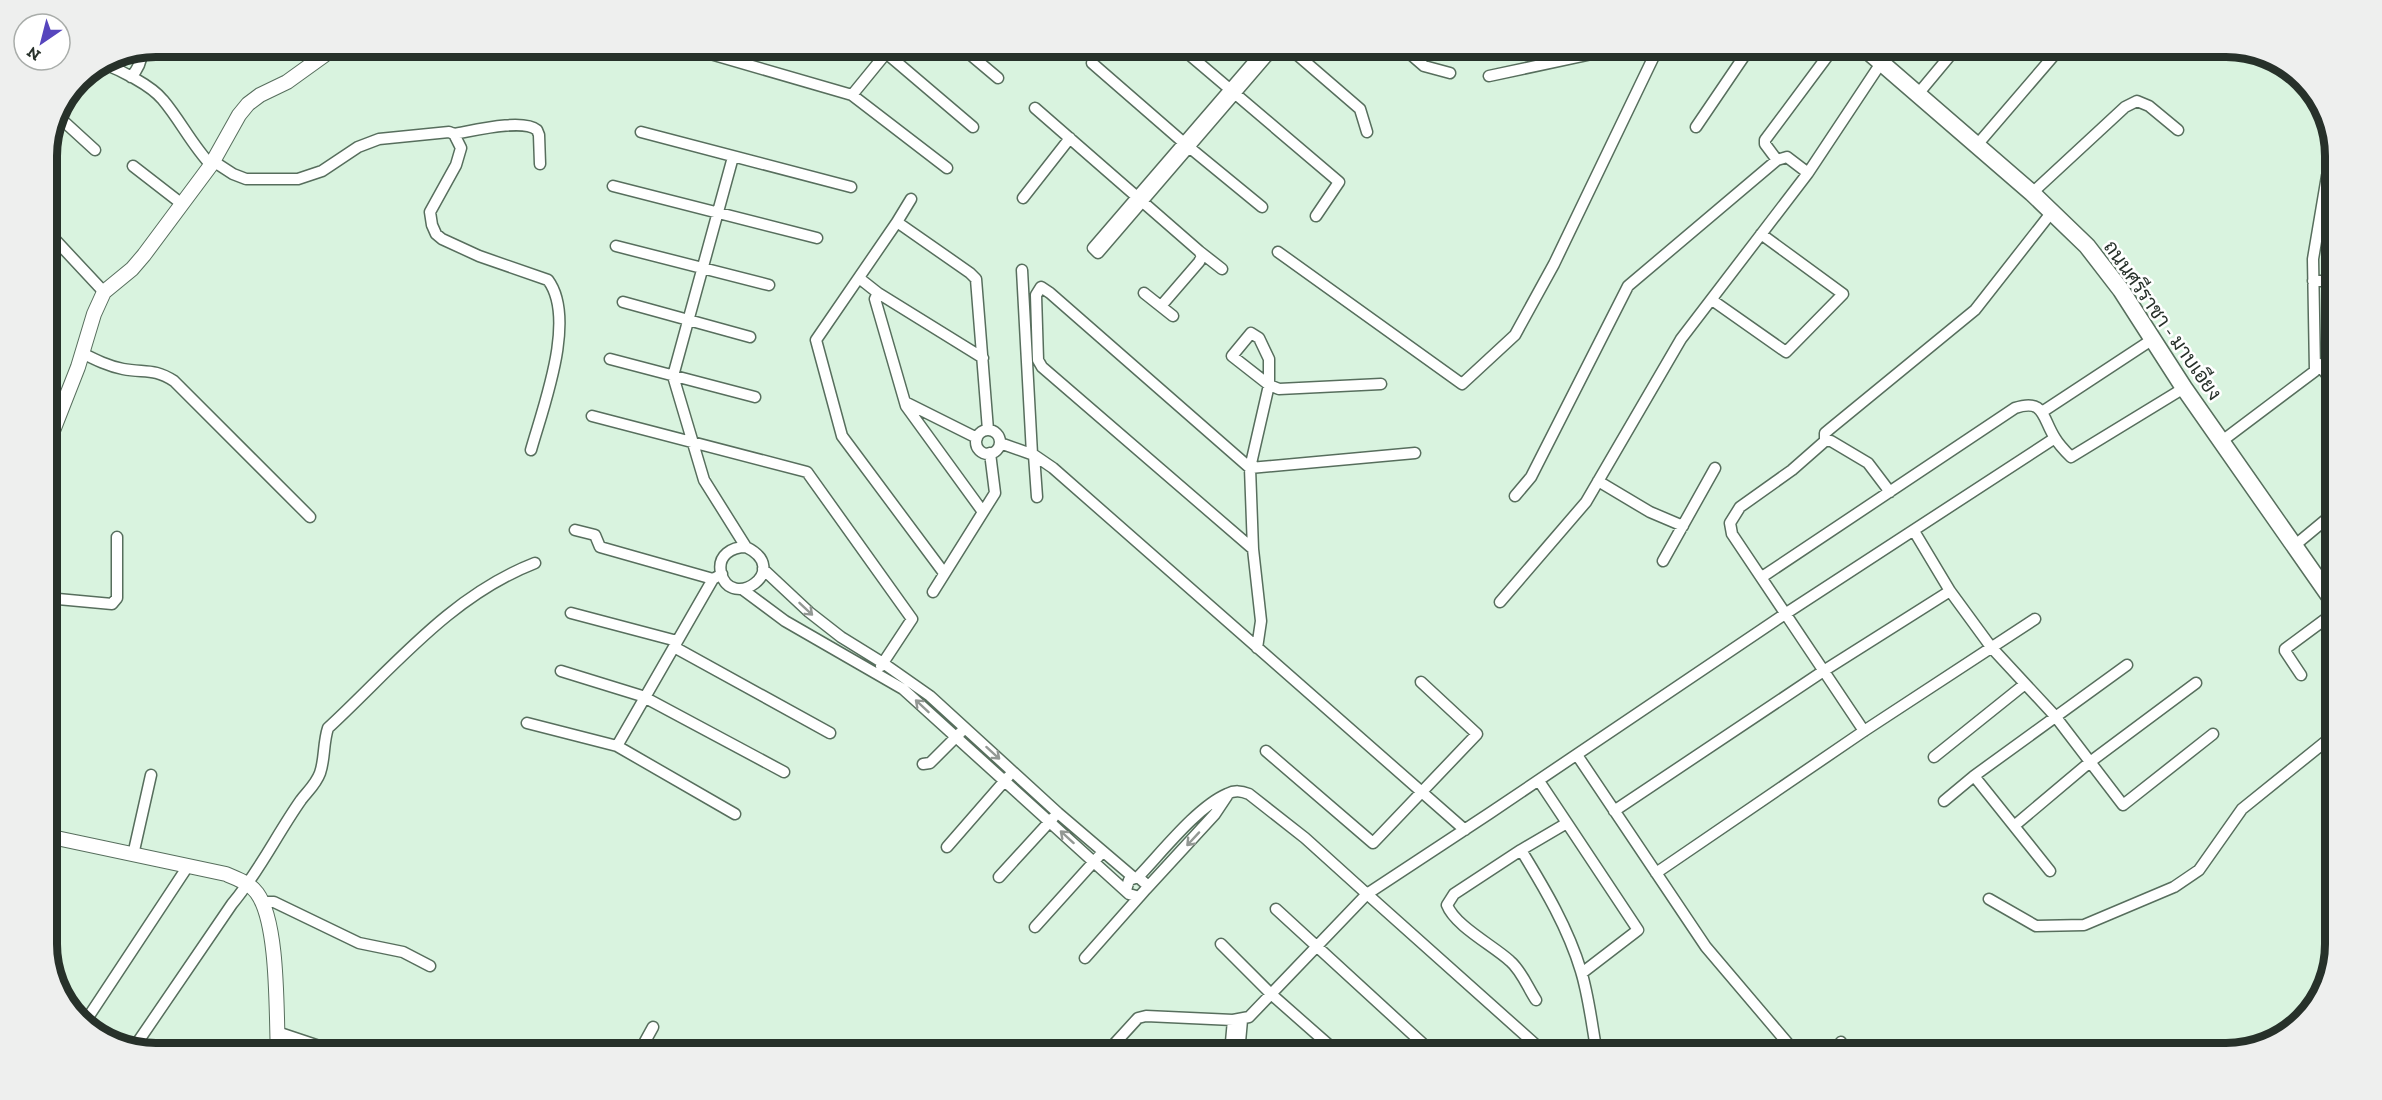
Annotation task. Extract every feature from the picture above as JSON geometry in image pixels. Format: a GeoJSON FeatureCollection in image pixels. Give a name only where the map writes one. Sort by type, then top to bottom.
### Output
{"type":"FeatureCollection","features":[{"type":"Feature","properties":{"kind":"main road","name":"ถนนศรีราชา - มาบเอียง"},"geometry":{"type":"LineString","coordinates":[[1876,57],[2032,193],[2050,213],[2087,246],[2121,290],[2184,388],[2325,590]]}},
{"type":"Feature","properties":{"kind":"street"},"geometry":{"type":"LineString","coordinates":[[57,419],[104,292],[138,263],[212,163],[230,129],[248,104],[260,95],[287,82],[315,57]]}},
{"type":"Feature","properties":{"kind":"street"},"geometry":{"type":"LineString","coordinates":[[721,57],[852,95],[947,168]]}},
{"type":"Feature","properties":{"kind":"street"},"geometry":{"type":"LineString","coordinates":[[852,95],[883,57]]}},
{"type":"Feature","properties":{"kind":"street"},"geometry":{"type":"LineString","coordinates":[[897,57],[973,127]]}},
{"type":"Feature","properties":{"kind":"street"},"geometry":{"type":"LineString","coordinates":[[973,57],[998,78]]}},
{"type":"Feature","properties":{"kind":"street"},"geometry":{"type":"LineString","coordinates":[[1191,57],[1339,182],[1316,216]]}},
{"type":"Feature","properties":{"kind":"street"},"geometry":{"type":"LineString","coordinates":[[1232,93],[1259,57]]}},
{"type":"Feature","properties":{"kind":"street"},"geometry":{"type":"LineString","coordinates":[[1140,199],[1098,253],[1093,248],[1140,199],[1266,57]]}},
{"type":"Feature","properties":{"kind":"street"},"geometry":{"type":"LineString","coordinates":[[1300,57],[1360,109],[1366,132]]}},
{"type":"Feature","properties":{"kind":"street"},"geometry":{"type":"LineString","coordinates":[[1414,57],[1424,66],[1450,73]]}},
{"type":"Feature","properties":{"kind":"street"},"geometry":{"type":"LineString","coordinates":[[1489,76],[1578,57]]}},
{"type":"Feature","properties":{"kind":"street"},"geometry":{"type":"LineString","coordinates":[[1278,252],[1462,384],[1515,335],[1554,264],[1654,57]]}},
{"type":"Feature","properties":{"kind":"street"},"geometry":{"type":"LineString","coordinates":[[1695,127],[1743,57]]}},
{"type":"Feature","properties":{"kind":"street"},"geometry":{"type":"LineString","coordinates":[[1777,160],[1765,144],[1765,140],[1827,57]]}},
{"type":"Feature","properties":{"kind":"street"},"geometry":{"type":"LineString","coordinates":[[1918,94],[1949,57]]}},
{"type":"Feature","properties":{"kind":"street"},"geometry":{"type":"LineString","coordinates":[[1977,145],[2053,57]]}},
{"type":"Feature","properties":{"kind":"street"},"geometry":{"type":"LineString","coordinates":[[131,77],[137,70],[141,58]]}},
{"type":"Feature","properties":{"kind":"street"},"geometry":{"type":"LineString","coordinates":[[1092,63],[1186,146],[1262,207]]}},
{"type":"Feature","properties":{"kind":"street"},"geometry":{"type":"LineString","coordinates":[[1500,602],[1586,502],[1682,339],[1808,173],[1881,63]]}},
{"type":"Feature","properties":{"kind":"street"},"geometry":{"type":"LineString","coordinates":[[112,68],[131,77],[162,98],[201,154],[212,163],[246,179],[298,179],[322,171],[358,147],[379,139],[449,132],[454,134],[503,126],[530,125],[537,130],[540,164]]}},
{"type":"Feature","properties":{"kind":"street"},"geometry":{"type":"LineString","coordinates":[[2032,193],[2125,107],[2137,101],[2149,106],[2178,130]]}},
{"type":"Feature","properties":{"kind":"street"},"geometry":{"type":"LineString","coordinates":[[1035,108],[1222,269]]}},
{"type":"Feature","properties":{"kind":"street"},"geometry":{"type":"LineString","coordinates":[[64,122],[94,150]]}},
{"type":"Feature","properties":{"kind":"street"},"geometry":{"type":"LineString","coordinates":[[641,132],[851,187]]}},
{"type":"Feature","properties":{"kind":"street"},"geometry":{"type":"LineString","coordinates":[[454,134],[460,148],[456,165],[430,212],[436,234],[442,240],[479,256],[548,280],[553,287],[559,312],[558,352],[531,450]]}},
{"type":"Feature","properties":{"kind":"street"},"geometry":{"type":"LineString","coordinates":[[1023,198],[1070,138]]}},
{"type":"Feature","properties":{"kind":"street"},"geometry":{"type":"LineString","coordinates":[[733,157],[674,376],[704,480],[746,547]]}},
{"type":"Feature","properties":{"kind":"street"},"geometry":{"type":"LineString","coordinates":[[1515,496],[1531,477],[1629,286],[1777,160],[1787,157],[1808,173]]}},
{"type":"Feature","properties":{"kind":"street"},"geometry":{"type":"LineString","coordinates":[[133,166],[182,204]]}},
{"type":"Feature","properties":{"kind":"street"},"geometry":{"type":"LineString","coordinates":[[613,186],[817,238]]}},
{"type":"Feature","properties":{"kind":"street"},"geometry":{"type":"LineString","coordinates":[[911,199],[816,340],[842,436],[944,573]]}},
{"type":"Feature","properties":{"kind":"street"},"geometry":{"type":"LineString","coordinates":[[2222,441],[2315,371],[2313,259],[2325,205]]}},
{"type":"Feature","properties":{"kind":"street"},"geometry":{"type":"LineString","coordinates":[[1825,441],[1825,433],[1830,428],[1975,310],[2050,213]]}},
{"type":"Feature","properties":{"kind":"street"},"geometry":{"type":"LineString","coordinates":[[897,222],[976,279],[988,430]]}},
{"type":"Feature","properties":{"kind":"street"},"geometry":{"type":"LineString","coordinates":[[1712,300],[1786,352],[1843,294],[1761,234]]}},
{"type":"Feature","properties":{"kind":"street"},"geometry":{"type":"LineString","coordinates":[[57,242],[104,292]]}},
{"type":"Feature","properties":{"kind":"street"},"geometry":{"type":"LineString","coordinates":[[616,246],[769,285]]}},
{"type":"Feature","properties":{"kind":"street"},"geometry":{"type":"LineString","coordinates":[[1161,306],[1199,262],[1202,256],[1199,251]]}},
{"type":"Feature","properties":{"kind":"street"},"geometry":{"type":"LineString","coordinates":[[1022,270],[1037,497]]}},
{"type":"Feature","properties":{"kind":"street"},"geometry":{"type":"LineString","coordinates":[[859,278],[878,293],[982,358]]}},
{"type":"Feature","properties":{"kind":"street"},"geometry":{"type":"LineString","coordinates":[[2313,281],[2325,281]]}},
{"type":"Feature","properties":{"kind":"street"},"geometry":{"type":"LineString","coordinates":[[1253,549],[1042,367],[1038,360],[1036,295],[1041,287],[1250,468],[1415,453]]}},
{"type":"Feature","properties":{"kind":"street"},"geometry":{"type":"LineString","coordinates":[[878,293],[874,299],[904,402],[983,512]]}},
{"type":"Feature","properties":{"kind":"street"},"geometry":{"type":"LineString","coordinates":[[1144,293],[1173,316]]}},
{"type":"Feature","properties":{"kind":"street"},"geometry":{"type":"LineString","coordinates":[[623,302],[750,337]]}},
{"type":"Feature","properties":{"kind":"street"},"geometry":{"type":"LineString","coordinates":[[1257,648],[1261,621],[1253,549],[1250,468],[1269,385],[1269,359],[1259,338],[1251,333],[1232,356],[1269,385],[1280,389],[1381,384]]}},
{"type":"Feature","properties":{"kind":"street"},"geometry":{"type":"LineString","coordinates":[[2042,412],[2153,339]]}},
{"type":"Feature","properties":{"kind":"street"},"geometry":{"type":"LineString","coordinates":[[82,353],[103,364],[124,369],[161,372],[174,381],[310,517]]}},
{"type":"Feature","properties":{"kind":"street"},"geometry":{"type":"LineString","coordinates":[[610,359],[755,397]]}},
{"type":"Feature","properties":{"kind":"street"},"geometry":{"type":"LineString","coordinates":[[2315,360],[2325,372]]}},
{"type":"Feature","properties":{"kind":"street"},"geometry":{"type":"LineString","coordinates":[[1762,577],[2015,408],[2026,404],[2035,406],[2042,412],[2055,438],[2071,457],[2184,388]]}},
{"type":"Feature","properties":{"kind":"street"},"geometry":{"type":"LineString","coordinates":[[904,402],[977,438]]}},
{"type":"Feature","properties":{"kind":"street"},"geometry":{"type":"LineString","coordinates":[[592,417],[807,472],[912,619],[876,674]]}},
{"type":"Feature","properties":{"kind":"street"},"geometry":{"type":"LineString","coordinates":[[988,430],[997,434],[999,443],[995,451],[986,453],[978,447],[977,438],[983,431],[988,430]]}},
{"type":"Feature","properties":{"kind":"street"},"geometry":{"type":"LineString","coordinates":[[1115,1043],[1138,1018],[1146,1016],[1238,1020],[1249,1017],[1367,894],[1539,781],[1785,614],[2055,438]]}},
{"type":"Feature","properties":{"kind":"street"},"geometry":{"type":"LineString","coordinates":[[1864,731],[1732,534],[1730,523],[1740,507],[1792,470],[1825,441],[1831,441],[1868,463],[1890,492]]}},
{"type":"Feature","properties":{"kind":"street"},"geometry":{"type":"LineString","coordinates":[[999,443],[1033,455],[1053,468],[1465,830]]}},
{"type":"Feature","properties":{"kind":"street"},"geometry":{"type":"LineString","coordinates":[[933,592],[995,493],[990,453]]}},
{"type":"Feature","properties":{"kind":"street"},"geometry":{"type":"LineString","coordinates":[[1664,561],[1715,468]]}},
{"type":"Feature","properties":{"kind":"street"},"geometry":{"type":"LineString","coordinates":[[1598,481],[1650,512],[1683,526]]}},
{"type":"Feature","properties":{"kind":"street"},"geometry":{"type":"LineString","coordinates":[[2294,546],[2325,520]]}},
{"type":"Feature","properties":{"kind":"street"},"geometry":{"type":"LineString","coordinates":[[575,530],[595,535],[600,546],[724,580],[732,587],[742,589],[785,621],[903,689],[1005,781],[1136,877],[1143,879],[1143,893]]}},
{"type":"Feature","properties":{"kind":"street"},"geometry":{"type":"LineString","coordinates":[[1914,531],[1950,591],[1991,647],[2055,716],[2123,805],[2212,734]]}},
{"type":"Feature","properties":{"kind":"street"},"geometry":{"type":"LineString","coordinates":[[57,599],[112,604],[117,598],[117,537]]}},
{"type":"Feature","properties":{"kind":"street"},"geometry":{"type":"LineString","coordinates":[[617,746],[717,577],[721,561],[727,552],[736,547],[746,547],[755,551],[764,569],[809,612],[841,637],[930,696],[1013,771],[1095,861],[1134,897],[1143,893]]}},
{"type":"Feature","properties":{"kind":"street"},"geometry":{"type":"LineString","coordinates":[[138,1041],[232,904],[248,885],[302,799],[315,784],[320,773],[323,744],[328,728],[419,638],[459,604],[520,569],[535,563]]}},
{"type":"Feature","properties":{"kind":"street"},"geometry":{"type":"LineString","coordinates":[[742,589],[753,586],[760,579],[764,569]]}},
{"type":"Feature","properties":{"kind":"street"},"geometry":{"type":"LineString","coordinates":[[2320,583],[2325,578]]}},
{"type":"Feature","properties":{"kind":"street"},"geometry":{"type":"LineString","coordinates":[[1614,811],[1825,670],[1950,591]]}},
{"type":"Feature","properties":{"kind":"street"},"geometry":{"type":"LineString","coordinates":[[572,613],[676,644],[830,733]]}},
{"type":"Feature","properties":{"kind":"street"},"geometry":{"type":"LineString","coordinates":[[1656,873],[1864,731],[2035,619]]}},
{"type":"Feature","properties":{"kind":"street"},"geometry":{"type":"LineString","coordinates":[[2301,675],[2285,649],[2325,619]]}},
{"type":"Feature","properties":{"kind":"street"},"geometry":{"type":"LineString","coordinates":[[1944,801],[1974,776],[2127,665]]}},
{"type":"Feature","properties":{"kind":"street"},"geometry":{"type":"LineString","coordinates":[[561,671],[645,697],[784,772]]}},
{"type":"Feature","properties":{"kind":"street"},"geometry":{"type":"LineString","coordinates":[[1266,751],[1373,843],[1477,734],[1420,682]]}},
{"type":"Feature","properties":{"kind":"street"},"geometry":{"type":"LineString","coordinates":[[2014,826],[2091,762],[2196,683]]}},
{"type":"Feature","properties":{"kind":"street"},"geometry":{"type":"LineString","coordinates":[[1934,757],[2025,684]]}},
{"type":"Feature","properties":{"kind":"street"},"geometry":{"type":"LineString","coordinates":[[527,723],[617,746],[735,814]]}},
{"type":"Feature","properties":{"kind":"street"},"geometry":{"type":"LineString","coordinates":[[923,764],[930,763],[965,728]]}},
{"type":"Feature","properties":{"kind":"street"},"geometry":{"type":"LineString","coordinates":[[1989,899],[2036,926],[2084,925],[2174,887],[2199,870],[2242,809],[2325,743]]}},
{"type":"Feature","properties":{"kind":"street"},"geometry":{"type":"LineString","coordinates":[[1576,755],[1706,947],[1788,1043]]}},
{"type":"Feature","properties":{"kind":"street"},"geometry":{"type":"LineString","coordinates":[[947,847],[1013,771]]}},
{"type":"Feature","properties":{"kind":"street"},"geometry":{"type":"LineString","coordinates":[[133,855],[151,775]]}},
{"type":"Feature","properties":{"kind":"street"},"geometry":{"type":"LineString","coordinates":[[1974,776],[2050,871]]}},
{"type":"Feature","properties":{"kind":"street"},"geometry":{"type":"LineString","coordinates":[[1539,781],[1638,930],[1582,973]]}},
{"type":"Feature","properties":{"kind":"street"},"geometry":{"type":"LineString","coordinates":[[1126,890],[1129,880],[1136,877],[1206,806],[1228,793],[1239,791],[1250,794],[1305,838],[1534,1043]]}},
{"type":"Feature","properties":{"kind":"street"},"geometry":{"type":"LineString","coordinates":[[1085,958],[1215,814],[1228,793]]}},
{"type":"Feature","properties":{"kind":"street"},"geometry":{"type":"LineString","coordinates":[[999,877],[1054,817]]}},
{"type":"Feature","properties":{"kind":"street"},"geometry":{"type":"LineString","coordinates":[[1536,1000],[1512,962],[1463,924],[1450,912],[1447,905],[1454,894],[1567,823]]}},
{"type":"Feature","properties":{"kind":"street"},"geometry":{"type":"LineString","coordinates":[[57,838],[226,874],[248,885],[257,893],[268,920],[276,977],[278,1043]]}},
{"type":"Feature","properties":{"kind":"street"},"geometry":{"type":"LineString","coordinates":[[1521,850],[1550,898],[1571,944],[1582,973],[1595,1043]]}},
{"type":"Feature","properties":{"kind":"street"},"geometry":{"type":"LineString","coordinates":[[1035,927],[1103,852]]}},
{"type":"Feature","properties":{"kind":"street"},"geometry":{"type":"LineString","coordinates":[[89,1016],[188,866]]}},
{"type":"Feature","properties":{"kind":"street"},"geometry":{"type":"LineString","coordinates":[[262,902],[274,902],[359,943],[403,952],[430,966]]}},
{"type":"Feature","properties":{"kind":"street"},"geometry":{"type":"LineString","coordinates":[[1276,909],[1422,1043]]}},
{"type":"Feature","properties":{"kind":"street"},"geometry":{"type":"LineString","coordinates":[[1221,944],[1271,994],[1327,1043]]}},
{"type":"Feature","properties":{"kind":"street"},"geometry":{"type":"LineString","coordinates":[[1232,1043],[1238,1020]]}},
{"type":"Feature","properties":{"kind":"street"},"geometry":{"type":"LineString","coordinates":[[1238,1020],[1239,1043]]}},
{"type":"Feature","properties":{"kind":"street"},"geometry":{"type":"LineString","coordinates":[[644,1043],[653,1027]]}},
{"type":"Feature","properties":{"kind":"street"},"geometry":{"type":"LineString","coordinates":[[277,1032],[310,1043]]}}]}
